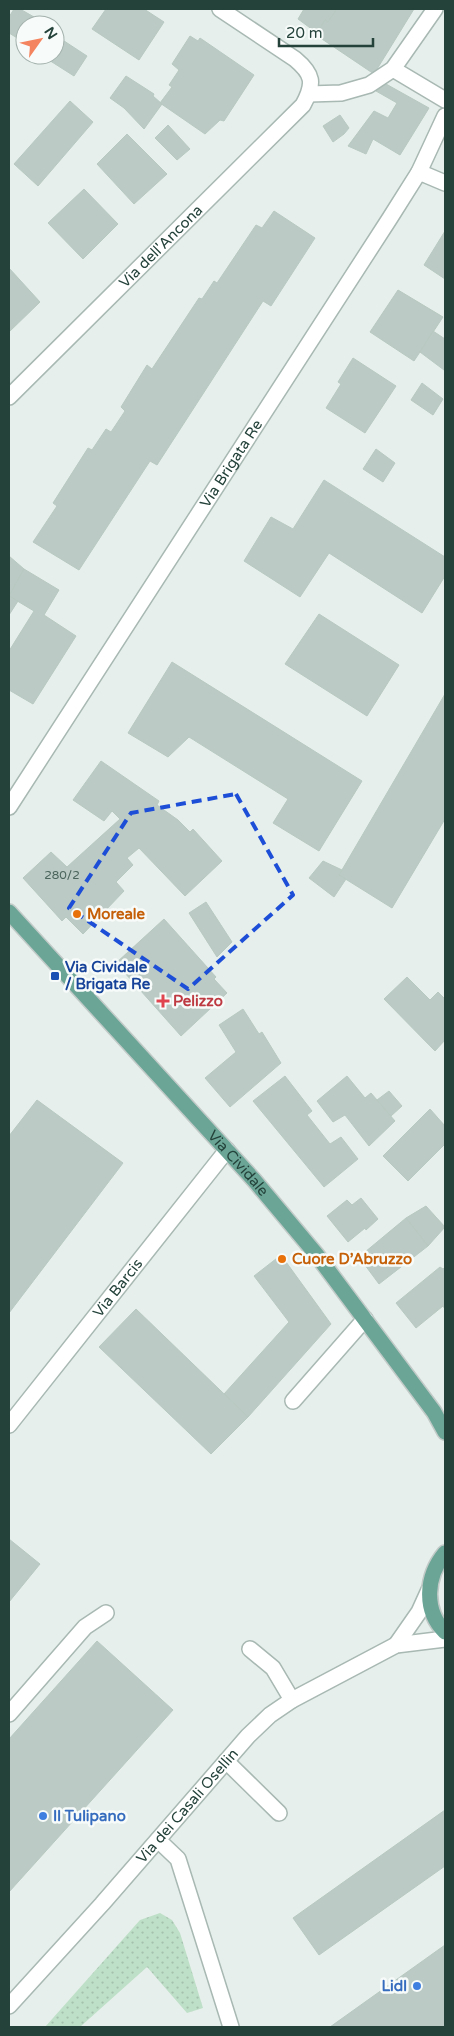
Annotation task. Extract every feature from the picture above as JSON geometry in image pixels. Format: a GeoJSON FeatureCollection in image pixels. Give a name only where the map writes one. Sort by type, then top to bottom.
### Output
{"type":"FeatureCollection","features":[{"type":"Feature","properties":{"kind":"main road","name":"Via Cividale"},"geometry":{"type":"LineString","coordinates":[[9,912],[227,1150],[316,1254],[440,1415],[445,1432]]}},
{"type":"Feature","properties":{"kind":"main road"},"geometry":{"type":"LineString","coordinates":[[445,1553],[432,1575],[429,1590],[431,1609],[439,1626],[445,1632]]}},
{"type":"Feature","properties":{"kind":"street"},"geometry":{"type":"LineString","coordinates":[[220,9],[305,67],[311,80],[309,94],[341,93],[369,85],[393,69],[435,9]]}},
{"type":"Feature","properties":{"kind":"street"},"geometry":{"type":"LineString","coordinates":[[393,69],[445,100]]}},
{"type":"Feature","properties":{"kind":"street","name":"Via dell'Ancona"},"geometry":{"type":"LineString","coordinates":[[9,397],[304,105],[309,94]]}},
{"type":"Feature","properties":{"kind":"street","name":"Via Brigata Re"},"geometry":{"type":"LineString","coordinates":[[9,807],[419,172],[445,116]]}},
{"type":"Feature","properties":{"kind":"street"},"geometry":{"type":"LineString","coordinates":[[419,172],[445,183]]}},
{"type":"Feature","properties":{"kind":"street","name":"Via Barcis"},"geometry":{"type":"LineString","coordinates":[[9,1425],[227,1150]]}},
{"type":"Feature","properties":{"kind":"street"},"geometry":{"type":"LineString","coordinates":[[293,1401],[366,1319]]}},
{"type":"Feature","properties":{"kind":"street","name":"Via dei Casali Osellin"},"geometry":{"type":"LineString","coordinates":[[396,1646],[419,1612],[429,1590]]}},
{"type":"Feature","properties":{"kind":"street"},"geometry":{"type":"LineString","coordinates":[[9,1714],[85,1627],[106,1613]]}},
{"type":"Feature","properties":{"kind":"street","name":"Via dei Casali Osellin"},"geometry":{"type":"LineString","coordinates":[[9,2006],[158,1840],[248,1736],[270,1715],[292,1700],[396,1646],[445,1639]]}},
{"type":"Feature","properties":{"kind":"street"},"geometry":{"type":"LineString","coordinates":[[250,1649],[273,1668],[292,1700]]}},
{"type":"Feature","properties":{"kind":"street"},"geometry":{"type":"LineString","coordinates":[[226,1761],[279,1813]]}},
{"type":"Feature","properties":{"kind":"street"},"geometry":{"type":"LineString","coordinates":[[158,1840],[178,1859],[231,2027]]}},
{"type":"Feature","properties":{"kind":"highlighted area"},"geometry":{"type":"Polygon","coordinates":[[[236,794],[293,895],[188,989],[69,908],[131,813],[236,794]]]}},
{"type":"Feature","properties":{"kind":"green space"},"geometry":{"type":"Polygon","coordinates":[[[160,1913],[172,1920],[180,1933],[203,2008],[187,2013],[147,1967],[80,2027],[45,2027],[140,1920],[160,1913]]]}},
{"type":"Feature","properties":{"kind":"building"},"geometry":{"type":"Polygon","coordinates":[[[14,9],[20,9],[30,15],[15,15],[15,37],[9,33],[9,17],[14,9]]]}},
{"type":"Feature","properties":{"kind":"building"},"geometry":{"type":"Polygon","coordinates":[[[106,9],[144,9],[164,22],[139,60],[92,29],[106,9]]]}},
{"type":"Feature","properties":{"kind":"building"},"geometry":{"type":"Polygon","coordinates":[[[304,9],[337,9],[328,22],[325,20],[317,33],[298,19],[304,9]]]}},
{"type":"Feature","properties":{"kind":"building"},"geometry":{"type":"Polygon","coordinates":[[[337,9],[414,9],[374,74],[316,35],[325,20],[328,22],[337,9]]]}},
{"type":"Feature","properties":{"kind":"building"},"geometry":{"type":"Polygon","coordinates":[[[190,36],[198,41],[200,38],[254,75],[224,121],[220,120],[205,134],[160,103],[172,87],[169,85],[179,70],[172,64],[190,36]]]}},
{"type":"Feature","properties":{"kind":"building"},"geometry":{"type":"Polygon","coordinates":[[[65,42],[87,56],[74,76],[57,65],[65,65],[65,42]]]}},
{"type":"Feature","properties":{"kind":"building"},"geometry":{"type":"Polygon","coordinates":[[[126,76],[154,94],[153,96],[162,104],[144,129],[124,108],[110,98],[126,76]]]}},
{"type":"Feature","properties":{"kind":"building"},"geometry":{"type":"Polygon","coordinates":[[[386,84],[429,108],[400,155],[373,139],[366,154],[348,146],[374,111],[388,118],[397,103],[376,91],[386,84]]]}},
{"type":"Feature","properties":{"kind":"building"},"geometry":{"type":"Polygon","coordinates":[[[70,101],[93,122],[38,186],[14,164],[70,101]]]}},
{"type":"Feature","properties":{"kind":"building"},"geometry":{"type":"Polygon","coordinates":[[[340,115],[349,128],[333,142],[323,126],[340,115]]]}},
{"type":"Feature","properties":{"kind":"building"},"geometry":{"type":"Polygon","coordinates":[[[168,125],[190,149],[177,160],[155,138],[168,125]]]}},
{"type":"Feature","properties":{"kind":"building"},"geometry":{"type":"Polygon","coordinates":[[[127,134],[167,174],[134,204],[97,164],[127,134]]]}},
{"type":"Feature","properties":{"kind":"building"},"geometry":{"type":"Polygon","coordinates":[[[84,189],[118,224],[83,259],[48,223],[84,189]]]}},
{"type":"Feature","properties":{"kind":"building"},"geometry":{"type":"Polygon","coordinates":[[[274,211],[315,238],[271,306],[263,301],[157,465],[150,461],[79,570],[33,542],[57,506],[53,503],[88,448],[92,450],[106,429],[111,432],[125,411],[121,407],[147,365],[152,369],[199,298],[202,299],[214,281],[217,283],[256,225],[262,228],[274,211]]]}},
{"type":"Feature","properties":{"kind":"building"},"geometry":{"type":"Polygon","coordinates":[[[445,231],[445,279],[424,265],[445,231]]]}},
{"type":"Feature","properties":{"kind":"building"},"geometry":{"type":"Polygon","coordinates":[[[9,268],[40,302],[9,332],[9,268]]]}},
{"type":"Feature","properties":{"kind":"building"},"geometry":{"type":"Polygon","coordinates":[[[398,290],[443,317],[414,361],[370,332],[398,290]]]}},
{"type":"Feature","properties":{"kind":"building"},"geometry":{"type":"Polygon","coordinates":[[[433,331],[445,339],[444,370],[420,352],[433,331]]]}},
{"type":"Feature","properties":{"kind":"building"},"geometry":{"type":"Polygon","coordinates":[[[353,358],[396,386],[365,433],[326,408],[341,384],[338,382],[353,358]]]}},
{"type":"Feature","properties":{"kind":"building"},"geometry":{"type":"Polygon","coordinates":[[[422,383],[443,399],[433,415],[411,400],[422,383]]]}},
{"type":"Feature","properties":{"kind":"building"},"geometry":{"type":"Polygon","coordinates":[[[376,449],[395,463],[383,482],[363,469],[376,449]]]}},
{"type":"Feature","properties":{"kind":"building"},"geometry":{"type":"Polygon","coordinates":[[[324,480],[445,557],[445,576],[422,613],[329,553],[300,597],[244,561],[271,517],[293,529],[324,480]]]}},
{"type":"Feature","properties":{"kind":"building"},"geometry":{"type":"Polygon","coordinates":[[[9,556],[24,569],[9,596],[9,556]]]}},
{"type":"Feature","properties":{"kind":"building"},"geometry":{"type":"Polygon","coordinates":[[[24,569],[59,590],[44,615],[76,636],[33,704],[9,690],[9,651],[34,611],[9,596],[24,569]]]}},
{"type":"Feature","properties":{"kind":"building"},"geometry":{"type":"Polygon","coordinates":[[[9,596],[18,601],[9,615],[9,596]]]}},
{"type":"Feature","properties":{"kind":"building"},"geometry":{"type":"Polygon","coordinates":[[[319,614],[399,665],[367,716],[285,664],[319,614]]]}},
{"type":"Feature","properties":{"kind":"building"},"geometry":{"type":"Polygon","coordinates":[[[172,662],[362,781],[319,851],[273,823],[288,799],[189,737],[168,757],[128,733],[172,662]]]}},
{"type":"Feature","properties":{"kind":"building"},"geometry":{"type":"Polygon","coordinates":[[[445,694],[445,819],[392,908],[339,875],[445,694]]]}},
{"type":"Feature","properties":{"kind":"building"},"geometry":{"type":"Polygon","coordinates":[[[101,761],[159,801],[157,805],[178,820],[190,832],[193,829],[222,861],[185,896],[139,848],[127,858],[133,865],[116,882],[124,891],[83,934],[66,917],[62,921],[23,878],[51,852],[67,867],[120,819],[112,811],[104,821],[73,800],[101,761]]]}},
{"type":"Feature","properties":{"kind":"building"},"geometry":{"type":"Polygon","coordinates":[[[323,861],[342,870],[339,875],[346,879],[334,897],[309,878],[323,861]]]}},
{"type":"Feature","properties":{"kind":"building"},"geometry":{"type":"Polygon","coordinates":[[[206,902],[232,942],[217,957],[189,913],[206,902]]]}},
{"type":"Feature","properties":{"kind":"building"},"geometry":{"type":"Polygon","coordinates":[[[164,919],[216,977],[214,979],[227,993],[181,1036],[116,963],[164,919]]]}},
{"type":"Feature","properties":{"kind":"building"},"geometry":{"type":"Polygon","coordinates":[[[407,977],[430,1000],[438,992],[445,999],[445,1040],[435,1051],[384,999],[407,977]]]}},
{"type":"Feature","properties":{"kind":"building"},"geometry":{"type":"Polygon","coordinates":[[[243,1009],[259,1034],[262,1032],[281,1063],[230,1107],[205,1078],[236,1052],[219,1025],[243,1009]]]}},
{"type":"Feature","properties":{"kind":"building"},"geometry":{"type":"Polygon","coordinates":[[[285,1076],[312,1111],[307,1115],[330,1144],[341,1137],[358,1159],[324,1187],[253,1101],[285,1076]]]}},
{"type":"Feature","properties":{"kind":"building"},"geometry":{"type":"Polygon","coordinates":[[[347,1076],[365,1098],[371,1093],[395,1121],[369,1146],[345,1115],[333,1122],[317,1101],[347,1076]]]}},
{"type":"Feature","properties":{"kind":"building"},"geometry":{"type":"Polygon","coordinates":[[[389,1091],[402,1106],[391,1116],[377,1100],[389,1091]]]}},
{"type":"Feature","properties":{"kind":"building"},"geometry":{"type":"Polygon","coordinates":[[[37,1100],[123,1163],[9,1313],[9,1136],[37,1100]]]}},
{"type":"Feature","properties":{"kind":"building"},"geometry":{"type":"Polygon","coordinates":[[[430,1109],[445,1126],[445,1144],[408,1181],[383,1156],[430,1109]]]}},
{"type":"Feature","properties":{"kind":"building"},"geometry":{"type":"Polygon","coordinates":[[[361,1198],[378,1219],[348,1242],[327,1216],[347,1200],[352,1205],[361,1198]]]}},
{"type":"Feature","properties":{"kind":"building"},"geometry":{"type":"Polygon","coordinates":[[[426,1206],[445,1227],[428,1246],[406,1218],[426,1206]]]}},
{"type":"Feature","properties":{"kind":"building"},"geometry":{"type":"Polygon","coordinates":[[[406,1218],[428,1246],[379,1284],[359,1257],[406,1218]]]}},
{"type":"Feature","properties":{"kind":"building"},"geometry":{"type":"Polygon","coordinates":[[[281,1255],[331,1324],[248,1417],[224,1394],[289,1322],[254,1276],[281,1255]]]}},
{"type":"Feature","properties":{"kind":"building"},"geometry":{"type":"Polygon","coordinates":[[[440,1267],[443,1269],[445,1267],[445,1309],[443,1306],[416,1328],[396,1303],[440,1267]]]}},
{"type":"Feature","properties":{"kind":"building"},"geometry":{"type":"Polygon","coordinates":[[[136,1309],[248,1417],[211,1454],[99,1347],[136,1309]]]}},
{"type":"Feature","properties":{"kind":"building"},"geometry":{"type":"Polygon","coordinates":[[[9,1539],[40,1564],[9,1602],[9,1539]]]}},
{"type":"Feature","properties":{"kind":"building","name":"Il Tulipano"},"geometry":{"type":"Polygon","coordinates":[[[97,1641],[173,1710],[9,1892],[9,1739],[97,1641]]]}},
{"type":"Feature","properties":{"kind":"building"},"geometry":{"type":"Polygon","coordinates":[[[445,1810],[445,1866],[319,1955],[293,1918],[445,1810]]]}},
{"type":"Feature","properties":{"kind":"building","name":"Lidl"},"geometry":{"type":"Polygon","coordinates":[[[445,1945],[445,2027],[330,2027],[445,1945]]]}},
{"type":"Feature","properties":{"kind":"place","name":"Moreale"},"geometry":{"type":"Point","coordinates":[77,914]}},
{"type":"Feature","properties":{"kind":"place","name":"Via Cividale / Brigata Re"},"geometry":{"type":"Point","coordinates":[55,976]}},
{"type":"Feature","properties":{"kind":"place","name":"Pelizzo"},"geometry":{"type":"Point","coordinates":[163,1001]}},
{"type":"Feature","properties":{"kind":"place","name":"Cuore D’Abruzzo"},"geometry":{"type":"Point","coordinates":[282,1259]}},
{"type":"Feature","properties":{"kind":"place","name":"Il Tulipano"},"geometry":{"type":"Point","coordinates":[43,1816]}},
{"type":"Feature","properties":{"kind":"place","name":"Lidl"},"geometry":{"type":"Point","coordinates":[417,1986]}}]}
